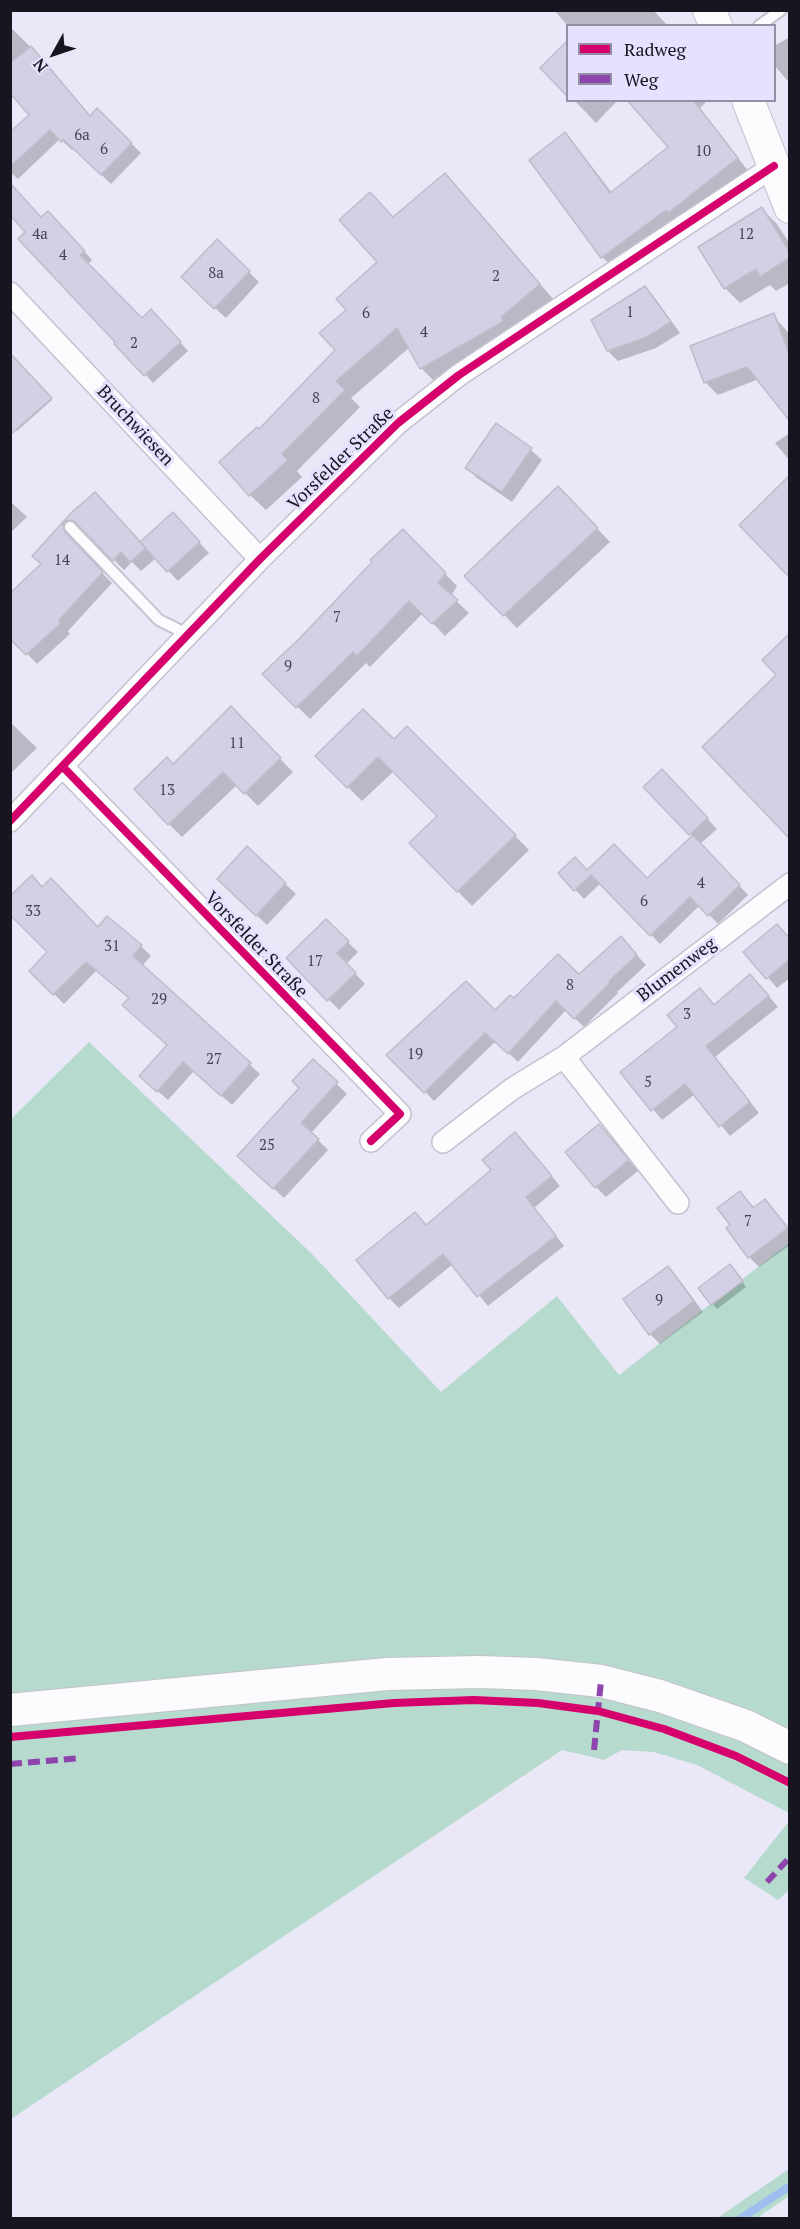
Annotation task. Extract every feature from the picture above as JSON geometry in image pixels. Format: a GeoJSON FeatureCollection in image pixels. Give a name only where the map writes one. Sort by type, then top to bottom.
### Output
{"type":"FeatureCollection","features":[{"type":"Feature","properties":{"kind":"main road"},"geometry":{"type":"LineString","coordinates":[[709,10],[715,24]]}},
{"type":"Feature","properties":{"kind":"main road"},"geometry":{"type":"LineString","coordinates":[[749,102],[789,207]]}},
{"type":"Feature","properties":{"kind":"main road"},"geometry":{"type":"LineString","coordinates":[[10,1710],[387,1674],[480,1672],[536,1674],[601,1682],[660,1696],[746,1726],[789,1748]]}},
{"type":"Feature","properties":{"kind":"street","name":"Vorsfelder Straße"},"geometry":{"type":"LineString","coordinates":[[10,821],[260,559],[398,423],[459,375],[774,166]]}},
{"type":"Feature","properties":{"kind":"street","name":"Bruchwiesen"},"geometry":{"type":"LineString","coordinates":[[10,293],[260,559]]}},
{"type":"Feature","properties":{"kind":"street","name":"Vorsfelder Straße"},"geometry":{"type":"LineString","coordinates":[[63,767],[400,1114],[371,1141]]}},
{"type":"Feature","properties":{"kind":"street","name":"Blumenweg"},"geometry":{"type":"LineString","coordinates":[[443,1142],[512,1089],[564,1057],[789,884]]}},
{"type":"Feature","properties":{"kind":"street"},"geometry":{"type":"LineString","coordinates":[[564,1057],[678,1203]]}},
{"type":"Feature","properties":{"kind":"lane"},"geometry":{"type":"LineString","coordinates":[[762,24],[781,10]]}},
{"type":"Feature","properties":{"kind":"lane"},"geometry":{"type":"LineString","coordinates":[[70,526],[159,620],[189,635]]}},
{"type":"Feature","properties":{"kind":"green space"},"geometry":{"type":"Polygon","coordinates":[[[89,1042],[312,1254],[441,1392],[557,1296],[619,1375],[789,1243],[789,1813],[697,1765],[654,1752],[622,1750],[604,1760],[562,1750],[11,2119],[11,1119],[89,1042]]]}},
{"type":"Feature","properties":{"kind":"green space"},"geometry":{"type":"Polygon","coordinates":[[[789,1821],[789,1890],[778,1900],[744,1878],[789,1821]]]}},
{"type":"Feature","properties":{"kind":"green space"},"geometry":{"type":"Polygon","coordinates":[[[789,2169],[789,2196],[757,2218],[717,2218],[789,2169]]]}},
{"type":"Feature","properties":{"kind":"building"},"geometry":{"type":"Polygon","coordinates":[[[566,42],[566,95],[540,68],[566,42]]]}},
{"type":"Feature","properties":{"kind":"building"},"geometry":{"type":"Polygon","coordinates":[[[31,46],[90,116],[97,108],[132,143],[101,175],[63,139],[61,142],[50,130],[10,167],[10,132],[29,115],[10,93],[10,63],[31,46]]]}},
{"type":"Feature","properties":{"kind":"building"},"geometry":{"type":"Polygon","coordinates":[[[629,102],[695,102],[738,158],[668,213],[666,210],[601,258],[529,160],[565,132],[610,193],[668,147],[629,102]]]}},
{"type":"Feature","properties":{"kind":"building"},"geometry":{"type":"Polygon","coordinates":[[[445,173],[540,284],[501,317],[504,321],[420,369],[397,328],[336,381],[345,390],[282,454],[288,460],[249,496],[219,462],[257,427],[259,429],[335,350],[319,333],[346,310],[336,299],[377,262],[339,220],[370,192],[393,217],[445,173]]]}},
{"type":"Feature","properties":{"kind":"building"},"geometry":{"type":"Polygon","coordinates":[[[10,183],[41,217],[48,211],[85,251],[80,255],[142,318],[151,309],[181,342],[144,376],[18,239],[25,232],[10,215],[10,183]]]}},
{"type":"Feature","properties":{"kind":"building"},"geometry":{"type":"Polygon","coordinates":[[[762,207],[789,251],[789,258],[760,277],[756,269],[724,289],[698,247],[762,207]]]}},
{"type":"Feature","properties":{"kind":"building"},"geometry":{"type":"Polygon","coordinates":[[[217,239],[250,271],[214,309],[181,277],[217,239]]]}},
{"type":"Feature","properties":{"kind":"building"},"geometry":{"type":"Polygon","coordinates":[[[645,286],[671,322],[645,338],[607,351],[591,320],[645,286]]]}},
{"type":"Feature","properties":{"kind":"building"},"geometry":{"type":"Polygon","coordinates":[[[774,313],[789,353],[789,420],[747,367],[704,383],[690,346],[774,313]]]}},
{"type":"Feature","properties":{"kind":"building"},"geometry":{"type":"Polygon","coordinates":[[[10,353],[52,398],[10,435],[10,353]]]}},
{"type":"Feature","properties":{"kind":"building"},"geometry":{"type":"Polygon","coordinates":[[[496,423],[532,448],[502,492],[465,468],[496,423]]]}},
{"type":"Feature","properties":{"kind":"building"},"geometry":{"type":"Polygon","coordinates":[[[789,476],[789,577],[739,525],[789,476]]]}},
{"type":"Feature","properties":{"kind":"building"},"geometry":{"type":"Polygon","coordinates":[[[558,486],[598,528],[503,616],[464,576],[558,486]]]}},
{"type":"Feature","properties":{"kind":"building"},"geometry":{"type":"Polygon","coordinates":[[[95,492],[146,548],[130,562],[121,552],[113,561],[75,522],[65,521],[63,525],[65,532],[103,572],[59,620],[61,623],[26,655],[10,639],[10,593],[41,564],[32,556],[72,512],[95,492]]]}},
{"type":"Feature","properties":{"kind":"building"},"geometry":{"type":"Polygon","coordinates":[[[173,512],[200,542],[167,572],[140,542],[173,512]]]}},
{"type":"Feature","properties":{"kind":"building"},"geometry":{"type":"Polygon","coordinates":[[[403,529],[446,573],[438,583],[458,600],[432,624],[409,601],[357,656],[353,652],[296,708],[262,674],[300,638],[372,562],[370,560],[403,529]]]}},
{"type":"Feature","properties":{"kind":"building"},"geometry":{"type":"Polygon","coordinates":[[[789,634],[789,838],[702,747],[776,675],[762,660],[789,634]]]}},
{"type":"Feature","properties":{"kind":"building"},"geometry":{"type":"Polygon","coordinates":[[[231,706],[281,758],[244,794],[223,772],[168,825],[134,789],[167,757],[173,764],[231,706]]]}},
{"type":"Feature","properties":{"kind":"building"},"geometry":{"type":"Polygon","coordinates":[[[363,709],[394,739],[407,726],[516,835],[457,892],[409,843],[437,816],[378,757],[347,788],[315,756],[363,709]]]}},
{"type":"Feature","properties":{"kind":"building"},"geometry":{"type":"Polygon","coordinates":[[[662,769],[708,818],[689,835],[643,787],[662,769]]]}},
{"type":"Feature","properties":{"kind":"building"},"geometry":{"type":"Polygon","coordinates":[[[693,835],[740,885],[708,916],[690,897],[650,936],[591,875],[574,891],[558,873],[575,857],[587,870],[614,844],[647,878],[693,835]]]}},
{"type":"Feature","properties":{"kind":"building"},"geometry":{"type":"Polygon","coordinates":[[[247,846],[286,883],[256,916],[217,879],[247,846]]]}},
{"type":"Feature","properties":{"kind":"building"},"geometry":{"type":"Polygon","coordinates":[[[32,875],[42,887],[51,878],[98,927],[107,916],[142,945],[133,956],[251,1063],[221,1096],[183,1062],[157,1092],[139,1076],[167,1045],[122,1005],[129,998],[86,962],[53,995],[29,971],[47,952],[10,915],[10,896],[32,875]]]}},
{"type":"Feature","properties":{"kind":"building"},"geometry":{"type":"Polygon","coordinates":[[[326,919],[349,941],[337,953],[356,973],[327,1001],[286,958],[326,919]]]}},
{"type":"Feature","properties":{"kind":"building"},"geometry":{"type":"Polygon","coordinates":[[[777,924],[789,938],[789,960],[766,979],[743,952],[777,924]]]}},
{"type":"Feature","properties":{"kind":"building"},"geometry":{"type":"Polygon","coordinates":[[[621,936],[637,955],[574,1019],[556,1001],[508,1054],[485,1033],[424,1093],[386,1055],[466,981],[495,1010],[510,995],[514,998],[558,954],[579,974],[621,936]]]}},
{"type":"Feature","properties":{"kind":"building"},"geometry":{"type":"Polygon","coordinates":[[[750,974],[769,996],[706,1046],[750,1102],[719,1127],[685,1084],[651,1111],[620,1072],[677,1027],[667,1015],[700,988],[714,1005],[750,974]]]}},
{"type":"Feature","properties":{"kind":"building"},"geometry":{"type":"Polygon","coordinates":[[[313,1059],[338,1082],[301,1123],[319,1139],[273,1189],[237,1156],[299,1088],[292,1081],[313,1059]]]}},
{"type":"Feature","properties":{"kind":"building"},"geometry":{"type":"Polygon","coordinates":[[[599,1124],[629,1160],[595,1188],[565,1152],[599,1124]]]}},
{"type":"Feature","properties":{"kind":"building"},"geometry":{"type":"Polygon","coordinates":[[[515,1132],[552,1176],[526,1197],[556,1236],[477,1297],[443,1254],[388,1299],[356,1260],[415,1212],[426,1225],[491,1170],[482,1160],[515,1132]]]}},
{"type":"Feature","properties":{"kind":"building"},"geometry":{"type":"Polygon","coordinates":[[[740,1191],[753,1208],[765,1199],[788,1228],[748,1258],[726,1228],[730,1225],[717,1208],[740,1191]]]}},
{"type":"Feature","properties":{"kind":"building"},"geometry":{"type":"Polygon","coordinates":[[[730,1264],[743,1281],[711,1305],[698,1288],[730,1264]]]}},
{"type":"Feature","properties":{"kind":"building"},"geometry":{"type":"Polygon","coordinates":[[[668,1266],[694,1301],[649,1335],[623,1299],[668,1266]]]}},
{"type":"Feature","properties":{"kind":"waterway"},"geometry":{"type":"LineString","coordinates":[[741,2218],[790,2186]]}},
{"type":"Feature","properties":{"kind":"marked path"},"geometry":{"type":"LineString","coordinates":[[594,1750],[601,1681]]}},
{"type":"Feature","properties":{"kind":"marked path"},"geometry":{"type":"LineString","coordinates":[[10,1764],[81,1758]]}},
{"type":"Feature","properties":{"kind":"marked path"},"geometry":{"type":"LineString","coordinates":[[767,1882],[790,1857]]}},
{"type":"Feature","properties":{"kind":"cycle path"},"geometry":{"type":"LineString","coordinates":[[10,821],[260,559],[398,423],[459,375],[774,166]]}},
{"type":"Feature","properties":{"kind":"cycle path"},"geometry":{"type":"LineString","coordinates":[[63,767],[400,1114],[371,1141]]}},
{"type":"Feature","properties":{"kind":"cycle path"},"geometry":{"type":"LineString","coordinates":[[10,1737],[394,1703],[474,1700],[538,1703],[598,1711],[664,1729],[736,1756],[790,1783]]}}]}
